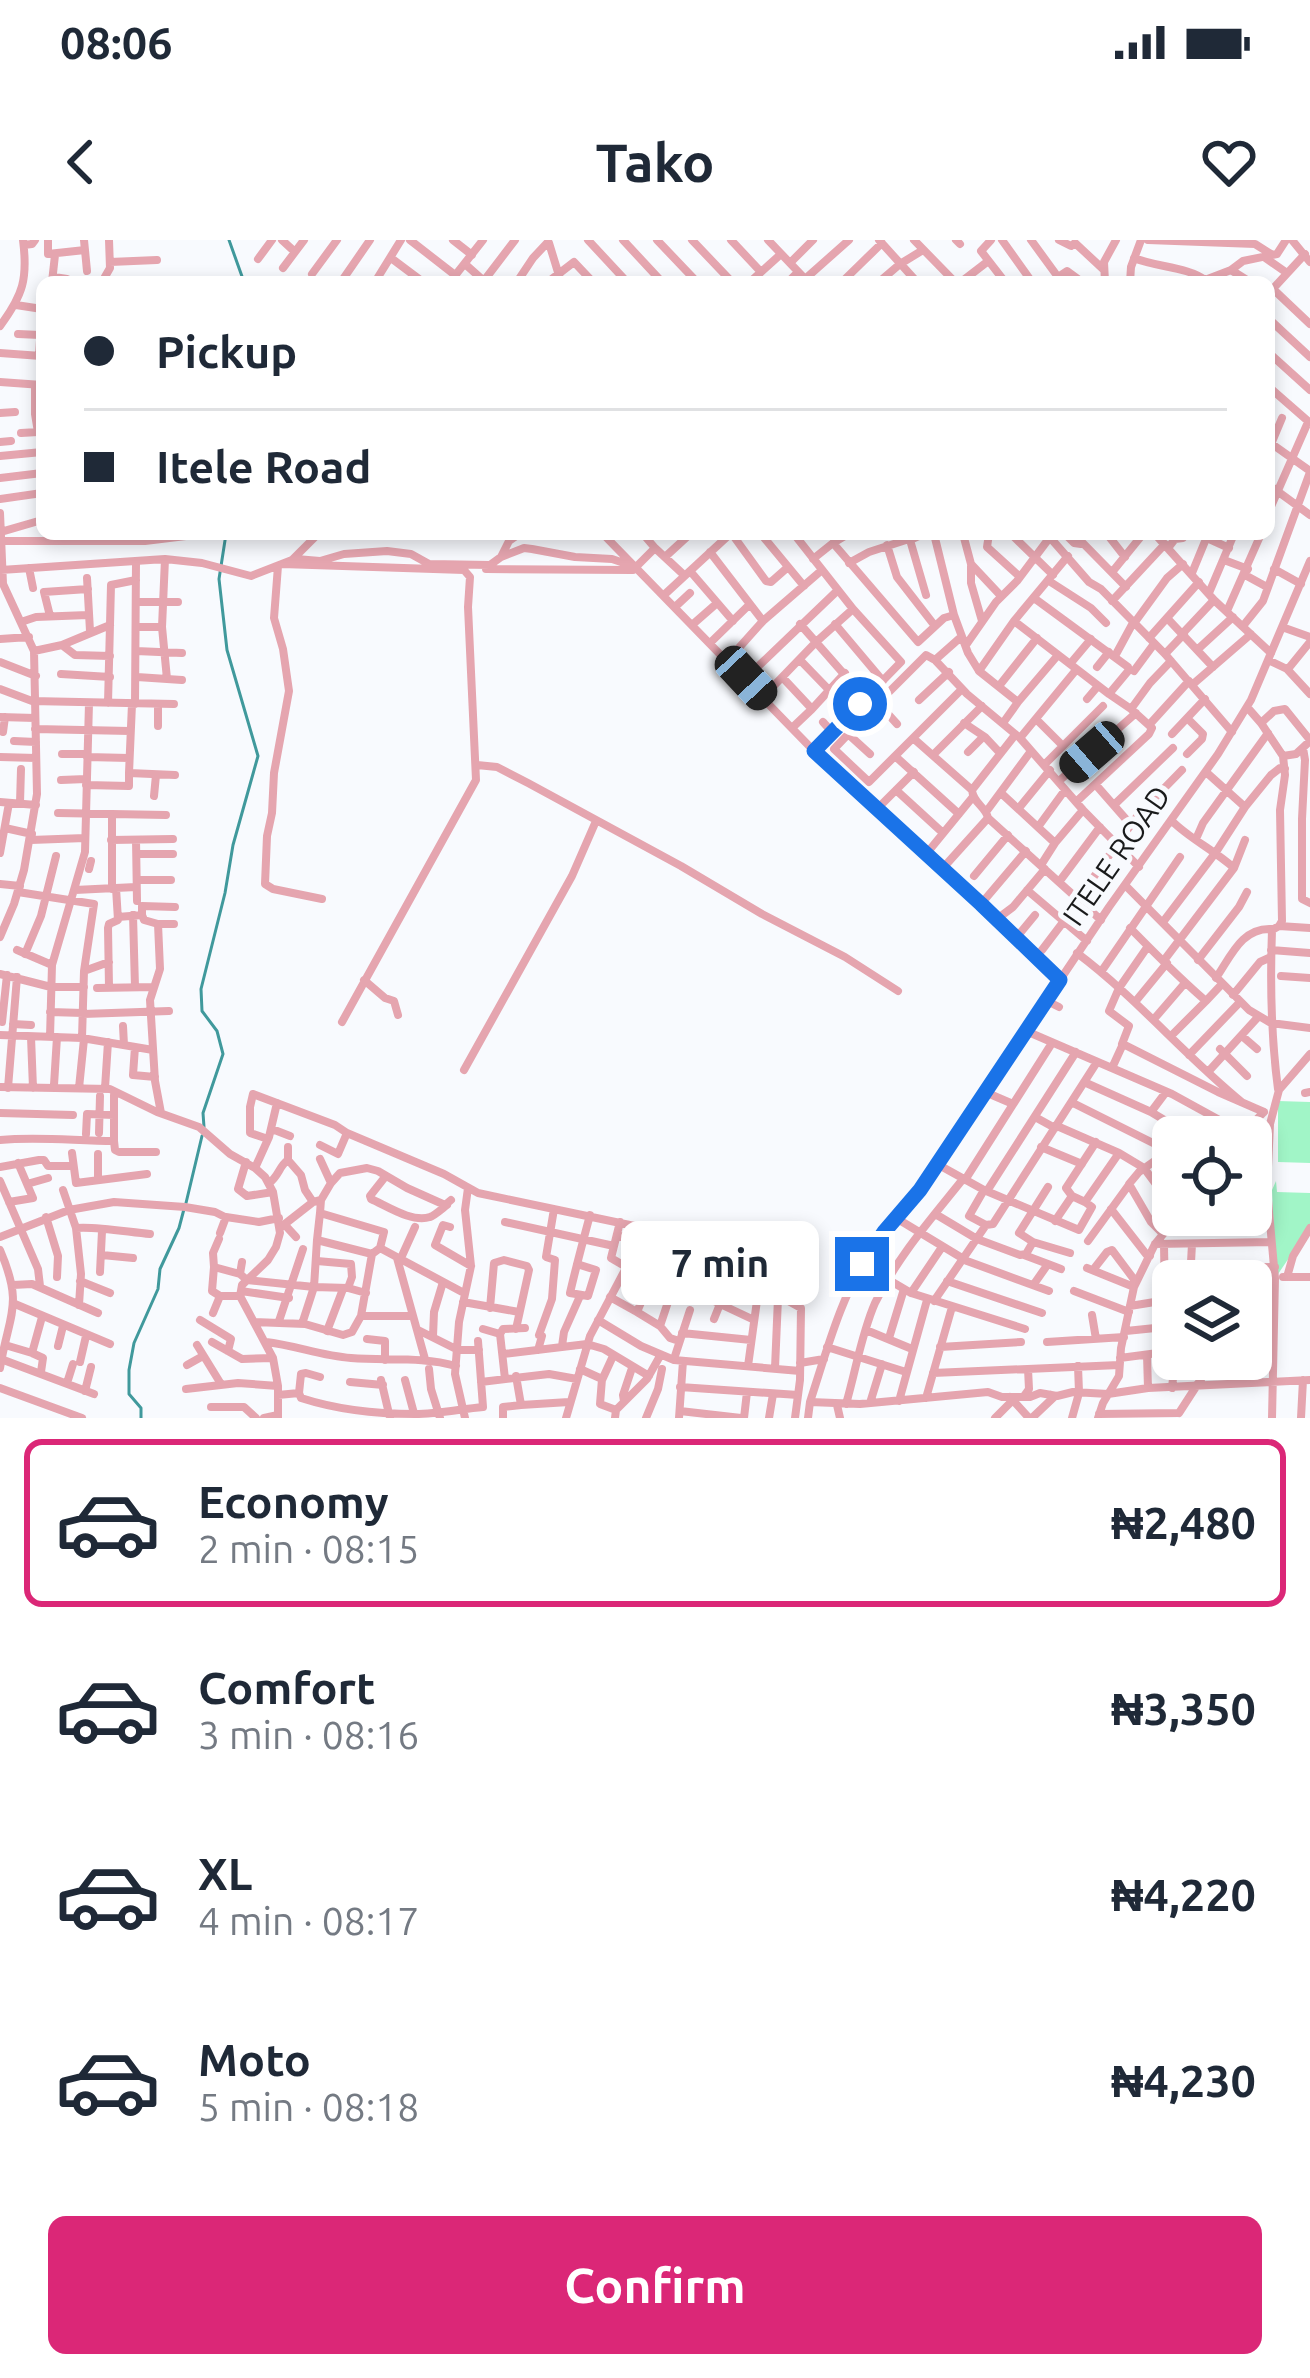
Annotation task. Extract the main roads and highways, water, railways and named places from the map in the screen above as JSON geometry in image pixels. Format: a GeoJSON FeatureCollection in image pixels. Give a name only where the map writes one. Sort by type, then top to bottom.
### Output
{"type":"FeatureCollection","features":[{"type":"Feature","properties":{"kind":"waterway"},"geometry":{"type":"LineString","coordinates":[[229,240],[242,276]]}},
{"type":"Feature","properties":{"kind":"waterway"},"geometry":{"type":"LineString","coordinates":[[204,1127],[203,1113],[223,1054],[217,1031],[202,1011],[201,989],[258,756],[227,650],[219,579],[225,540]]}},
{"type":"Feature","properties":{"kind":"waterway"},"geometry":{"type":"LineString","coordinates":[[186,1203],[202,1136]]}},
{"type":"Feature","properties":{"kind":"waterway"},"geometry":{"type":"LineString","coordinates":[[141,1418],[141,1408],[129,1394],[134,1343],[158,1289],[160,1269],[184,1209]]}}]}
